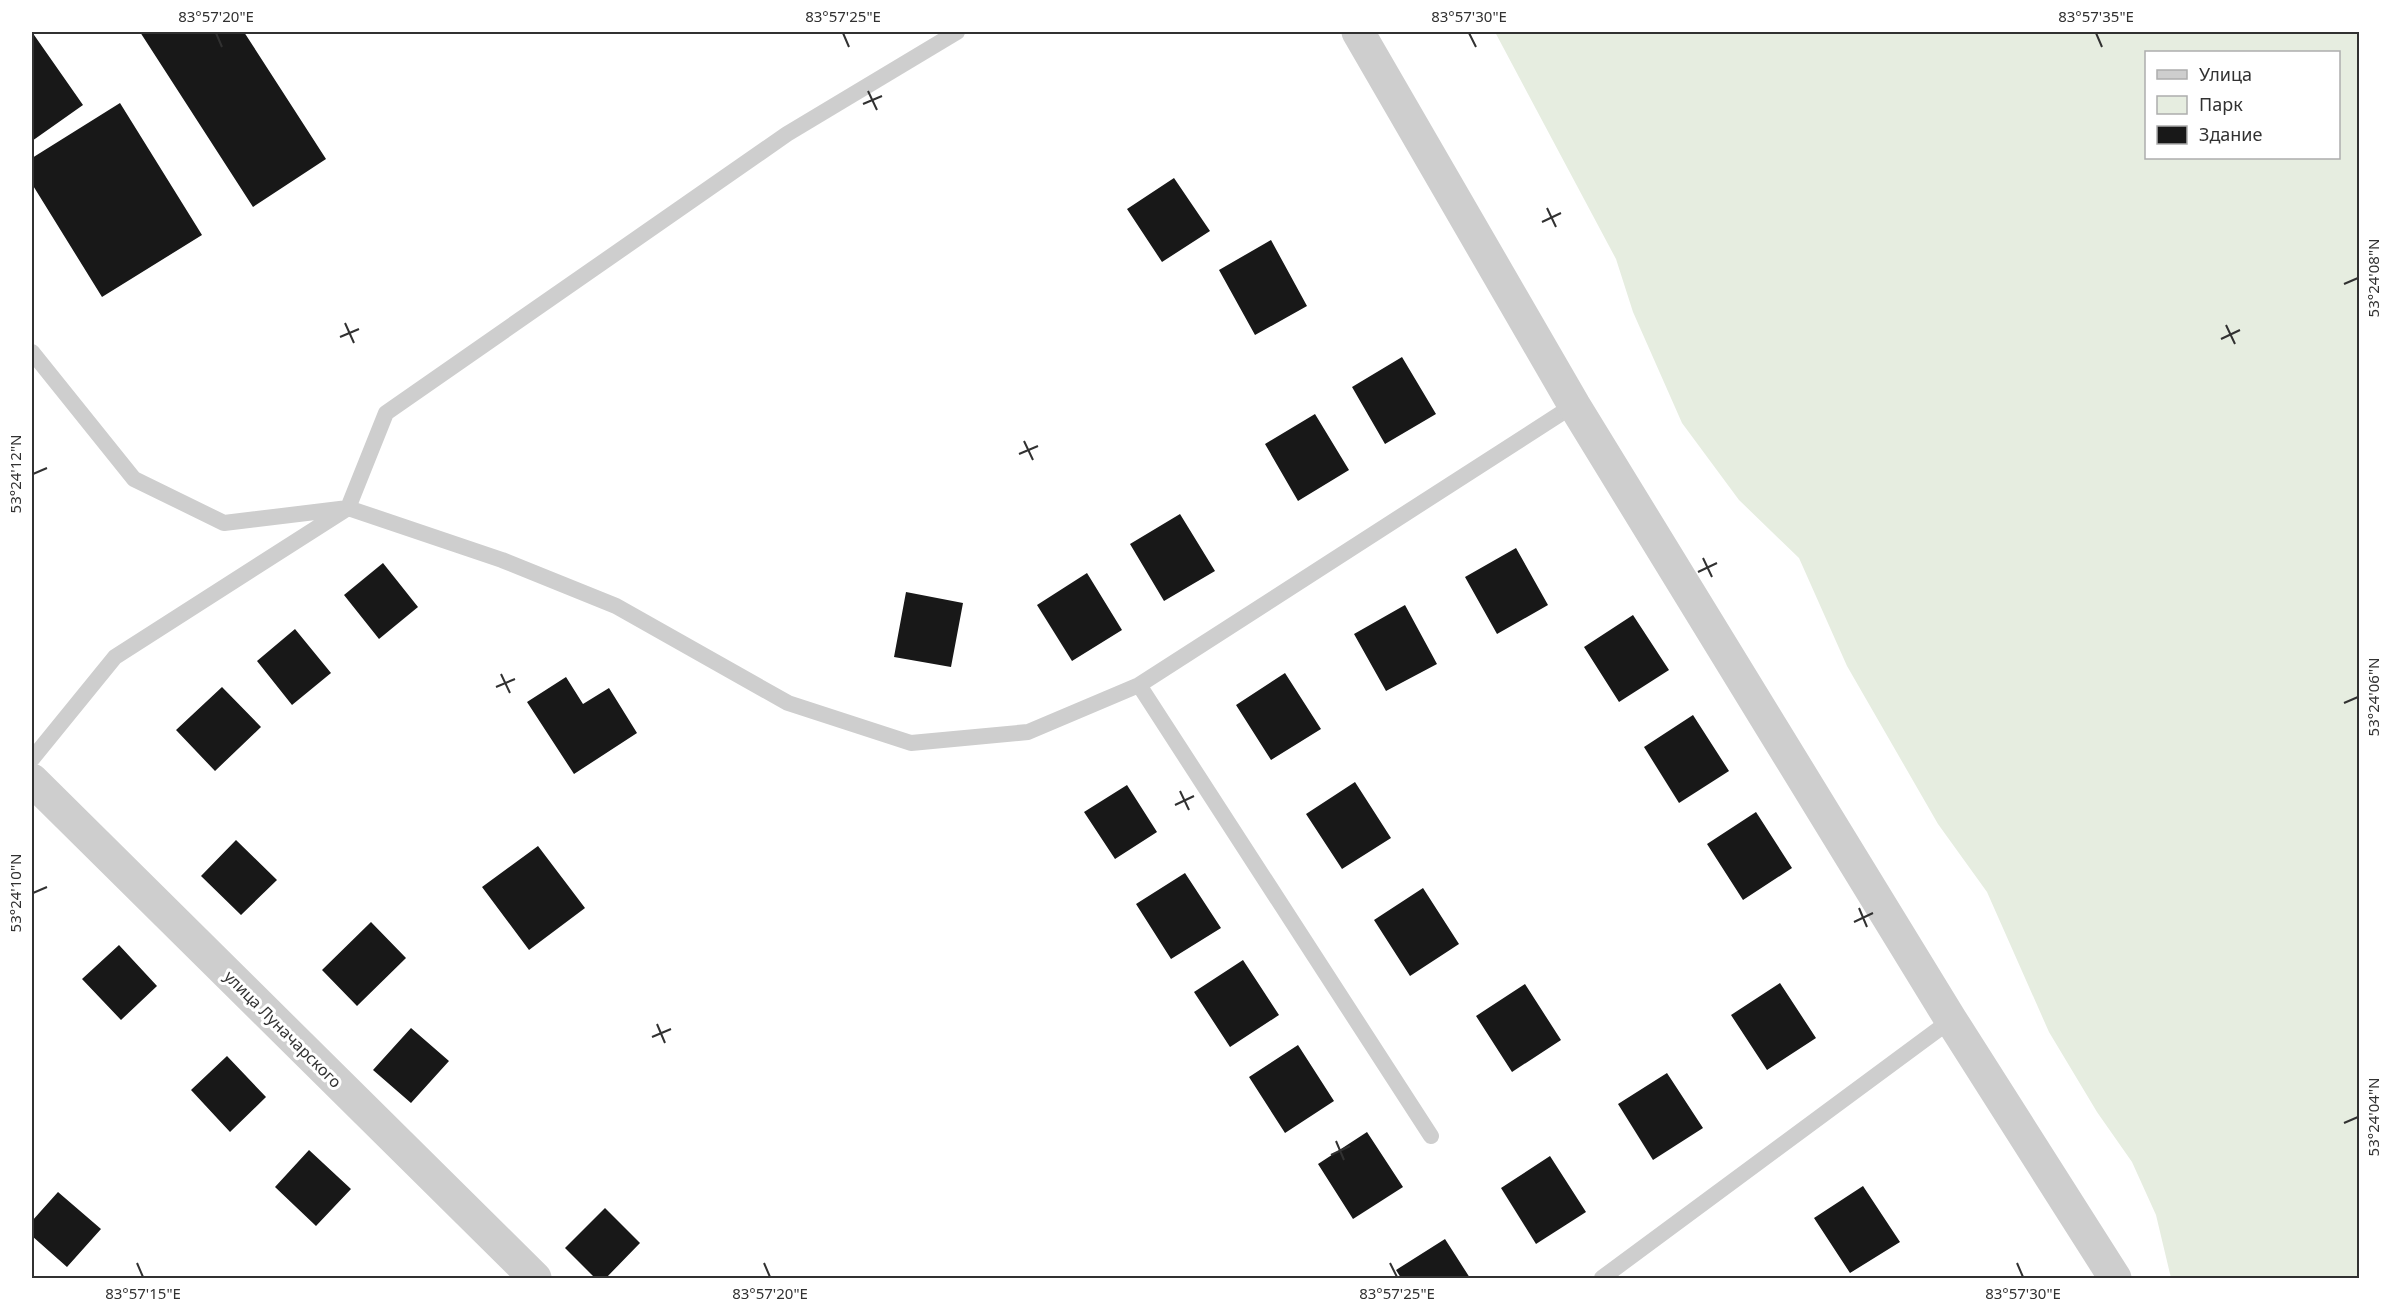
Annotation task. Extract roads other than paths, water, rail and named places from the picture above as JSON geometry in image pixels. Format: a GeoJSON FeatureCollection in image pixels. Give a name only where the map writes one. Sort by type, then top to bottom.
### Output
{"type":"FeatureCollection","features":[{"type":"Feature","properties":{"kind":"street"},"geometry":{"type":"LineString","coordinates":[[1358,32],[1574,405],[1951,1020],[2115,1278]]}},
{"type":"Feature","properties":{"kind":"street","name":"улица Луначарского"},"geometry":{"type":"LineString","coordinates":[[32,780],[536,1278]]}},
{"type":"Feature","properties":{"kind":"lane"},"geometry":{"type":"LineString","coordinates":[[32,759],[115,657],[348,508],[386,413],[788,134],[957,32]]}},
{"type":"Feature","properties":{"kind":"lane"},"geometry":{"type":"LineString","coordinates":[[32,352],[134,479],[224,523],[348,508],[502,560],[616,606],[788,703],[911,743],[1028,732],[1139,685],[1574,405]]}},
{"type":"Feature","properties":{"kind":"lane"},"geometry":{"type":"LineString","coordinates":[[1139,685],[1431,1136]]}},
{"type":"Feature","properties":{"kind":"lane"},"geometry":{"type":"LineString","coordinates":[[1602,1278],[1951,1020]]}}]}
